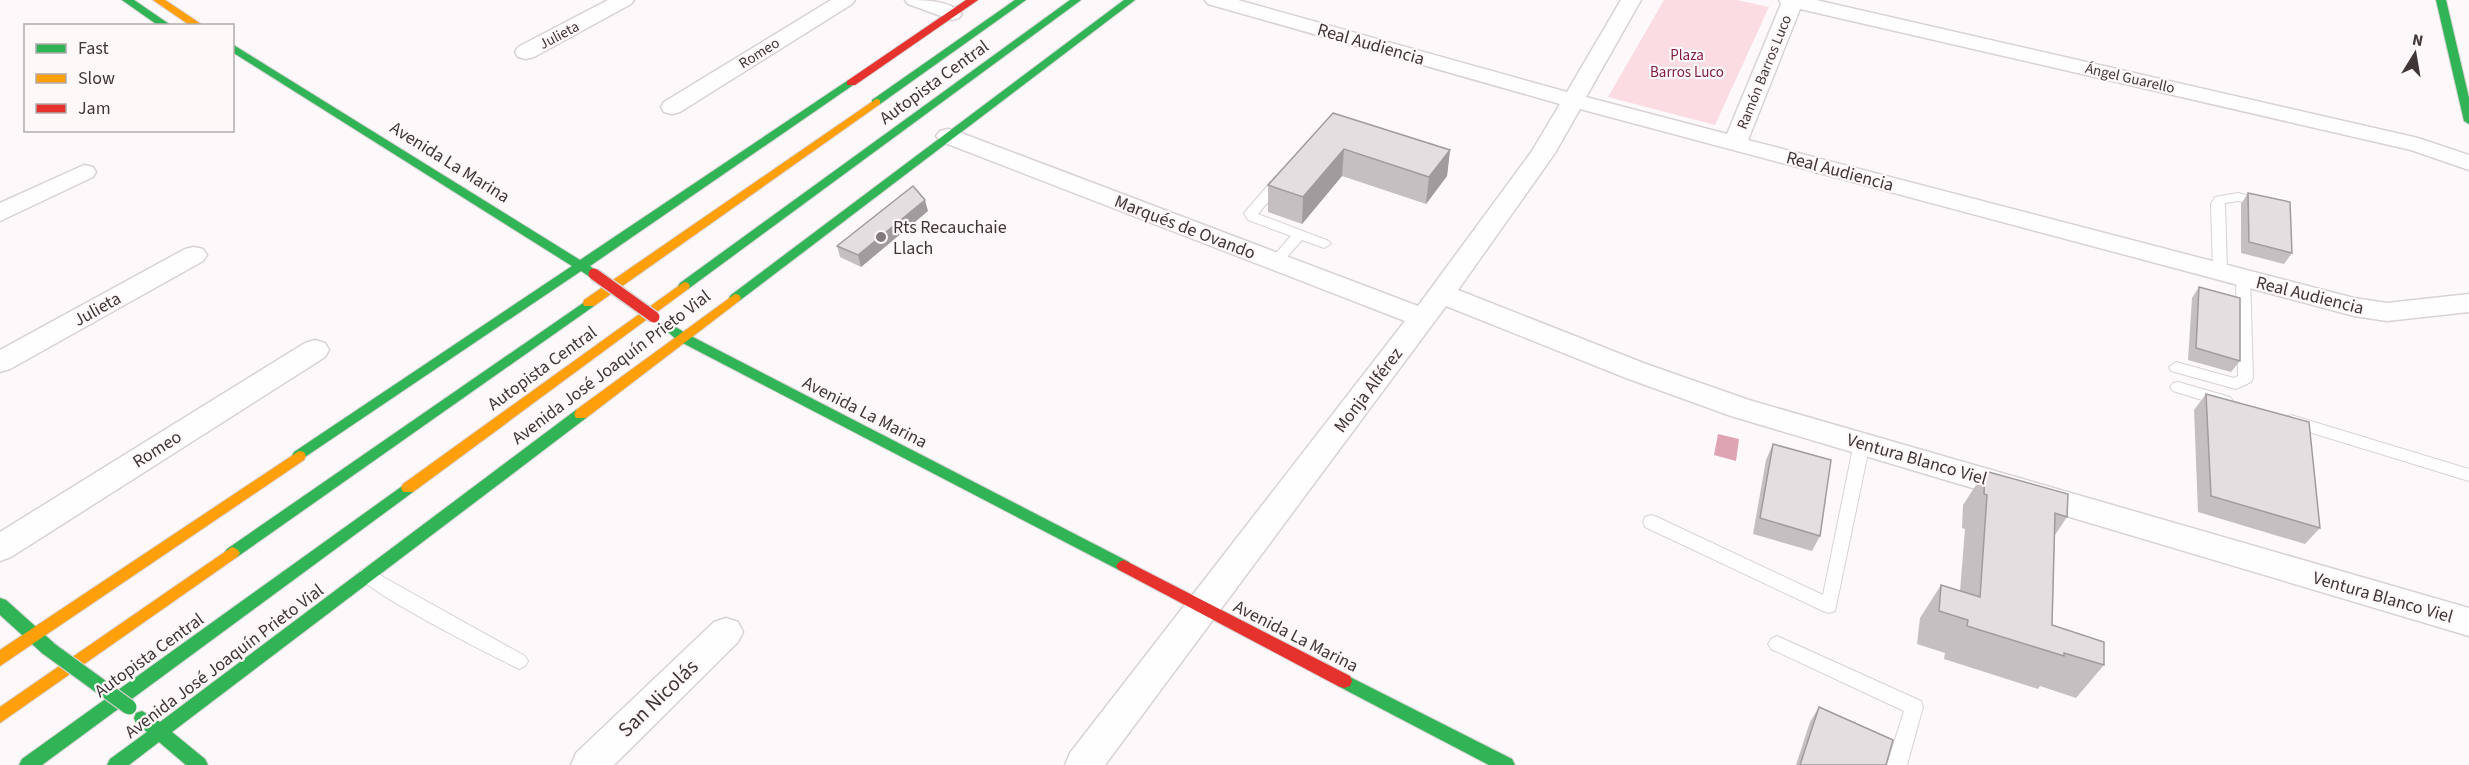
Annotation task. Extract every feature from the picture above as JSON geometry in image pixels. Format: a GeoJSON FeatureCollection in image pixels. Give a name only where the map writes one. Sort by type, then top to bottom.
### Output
{"type":"FeatureCollection","features":[{"type":"Feature","properties":{"kind":"main road"},"geometry":{"type":"LineString","coordinates":[[127,0],[162,23],[177,12]]}},
{"type":"Feature","properties":{"kind":"main road"},"geometry":{"type":"LineString","coordinates":[[158,0],[195,24]]}},
{"type":"Feature","properties":{"kind":"main road"},"geometry":{"type":"LineString","coordinates":[[0,659],[559,275],[581,266],[973,0]]}},
{"type":"Feature","properties":{"kind":"main road","name":"Autopista Central"},"geometry":{"type":"LineString","coordinates":[[0,716],[1021,0]]}},
{"type":"Feature","properties":{"kind":"main road","name":"Autopista Central"},"geometry":{"type":"LineString","coordinates":[[28,765],[1076,0]]}},
{"type":"Feature","properties":{"kind":"main road","name":"Avenida José Joaquín Prieto Vial"},"geometry":{"type":"LineString","coordinates":[[116,765],[1130,0]]}},
{"type":"Feature","properties":{"kind":"main road"},"geometry":{"type":"LineString","coordinates":[[2441,0],[2469,121]]}},
{"type":"Feature","properties":{"kind":"main road","name":"Avenida La Marina"},"geometry":{"type":"LineString","coordinates":[[234,48],[594,274],[682,336],[1506,765]]}},
{"type":"Feature","properties":{"kind":"main road"},"geometry":{"type":"LineString","coordinates":[[361,149],[381,140]]}},
{"type":"Feature","properties":{"kind":"main road"},"geometry":{"type":"LineString","coordinates":[[0,605],[49,649],[129,707],[199,765]]}},
{"type":"Feature","properties":{"kind":"street","name":"Julieta"},"geometry":{"type":"LineString","coordinates":[[526,52],[624,0]]}},
{"type":"Feature","properties":{"kind":"street","name":"Romeo"},"geometry":{"type":"LineString","coordinates":[[672,107],[845,0]]}},
{"type":"Feature","properties":{"kind":"street"},"geometry":{"type":"LineString","coordinates":[[915,0],[952,14]]}},
{"type":"Feature","properties":{"kind":"street","name":"Real Audiencia"},"geometry":{"type":"LineString","coordinates":[[1215,0],[1574,101],[2370,310],[2387,312],[2469,303]]}},
{"type":"Feature","properties":{"kind":"street","name":"Monja Alférez"},"geometry":{"type":"LineString","coordinates":[[1083,765],[1432,306],[1543,153],[1631,0]]}},
{"type":"Feature","properties":{"kind":"street","name":"Ramón Barros Luco"},"geometry":{"type":"LineString","coordinates":[[1735,143],[1792,0]]}},
{"type":"Feature","properties":{"kind":"street","name":"Ángel Guarello"},"geometry":{"type":"LineString","coordinates":[[1792,0],[2418,145],[2469,163]]}},
{"type":"Feature","properties":{"kind":"street","name":"Marqués de Ovando"},"geometry":{"type":"LineString","coordinates":[[948,136],[1275,262],[1432,306]]}},
{"type":"Feature","properties":{"kind":"street"},"geometry":{"type":"LineString","coordinates":[[0,213],[84,172]]}},
{"type":"Feature","properties":{"kind":"street","name":"Julieta"},"geometry":{"type":"LineString","coordinates":[[0,362],[194,255]]}},
{"type":"Feature","properties":{"kind":"street","name":"Ventura Blanco Viel"},"geometry":{"type":"LineString","coordinates":[[1432,306],[1686,390],[2469,622]]}},
{"type":"Feature","properties":{"kind":"street","name":"Romeo"},"geometry":{"type":"LineString","coordinates":[[0,548],[315,350]]}},
{"type":"Feature","properties":{"kind":"street","name":"San Nicolás"},"geometry":{"type":"LineString","coordinates":[[589,765],[726,632]]}},
{"type":"Feature","properties":{"kind":"lane"},"geometry":{"type":"LineString","coordinates":[[1287,172],[1251,213],[1258,220],[1324,243]]}},
{"type":"Feature","properties":{"kind":"lane"},"geometry":{"type":"LineString","coordinates":[[2176,366],[2236,384],[2246,378],[2218,204],[2220,200],[2238,197],[2282,207]]}},
{"type":"Feature","properties":{"kind":"lane"},"geometry":{"type":"LineString","coordinates":[[1275,262],[1299,235]]}},
{"type":"Feature","properties":{"kind":"lane"},"geometry":{"type":"LineString","coordinates":[[2178,387],[2245,408]]}},
{"type":"Feature","properties":{"kind":"lane"},"geometry":{"type":"LineString","coordinates":[[2279,418],[2469,475]]}},
{"type":"Feature","properties":{"kind":"lane"},"geometry":{"type":"LineString","coordinates":[[1651,522],[1829,606],[1862,443]]}},
{"type":"Feature","properties":{"kind":"lane"},"geometry":{"type":"LineString","coordinates":[[367,575],[390,591],[519,661]]}},
{"type":"Feature","properties":{"kind":"lane"},"geometry":{"type":"LineString","coordinates":[[1777,644],[1914,707],[1897,765]]}},
{"type":"Feature","properties":{"kind":"green space","name":"Plaza Barros Luco"},"geometry":{"type":"Polygon","coordinates":[[[1664,0],[1737,0],[1769,7],[1715,125],[1608,97],[1664,0]]]}},
{"type":"Feature","properties":{"kind":"shaded area"},"geometry":{"type":"Polygon","coordinates":[[[1718,434],[1739,439],[1736,461],[1714,455],[1718,434]]]}},
{"type":"Feature","properties":{"kind":"building"},"geometry":{"type":"Polygon","coordinates":[[[1333,113],[1450,150],[1429,177],[1344,149],[1303,197],[1268,185],[1333,113]]]}},
{"type":"Feature","properties":{"kind":"building"},"geometry":{"type":"Polygon","coordinates":[[[913,186],[925,200],[858,255],[837,246],[913,186]]]}},
{"type":"Feature","properties":{"kind":"building"},"geometry":{"type":"Polygon","coordinates":[[[2248,193],[2290,202],[2292,253],[2249,242],[2248,193]]]}},
{"type":"Feature","properties":{"kind":"building"},"geometry":{"type":"Polygon","coordinates":[[[2199,287],[2240,298],[2240,361],[2196,348],[2199,287]]]}},
{"type":"Feature","properties":{"kind":"building"},"geometry":{"type":"Polygon","coordinates":[[[2206,394],[2309,422],[2320,528],[2211,496],[2206,394]]]}},
{"type":"Feature","properties":{"kind":"building"},"geometry":{"type":"Polygon","coordinates":[[[1773,444],[1831,460],[1820,536],[1760,518],[1773,444]]]}},
{"type":"Feature","properties":{"kind":"building"},"geometry":{"type":"Polygon","coordinates":[[[1985,471],[2068,494],[2067,517],[2055,513],[2052,625],[2104,642],[2104,665],[2064,653],[2064,656],[1967,626],[1968,620],[1939,611],[1941,585],[1980,597],[1987,495],[1984,494],[1985,471]]]}},
{"type":"Feature","properties":{"kind":"building"},"geometry":{"type":"Polygon","coordinates":[[[1819,707],[1893,740],[1886,765],[1800,765],[1819,707]]]}},
{"type":"Feature","properties":{"kind":"traffic: fast"},"geometry":{"type":"LineString","coordinates":[[127,0],[164,24]]}},
{"type":"Feature","properties":{"kind":"traffic: fast"},"geometry":{"type":"LineString","coordinates":[[876,102],[1021,0]]}},
{"type":"Feature","properties":{"kind":"traffic: fast"},"geometry":{"type":"LineString","coordinates":[[684,286],[1076,0]]}},
{"type":"Feature","properties":{"kind":"traffic: fast"},"geometry":{"type":"LineString","coordinates":[[735,298],[1130,0]]}},
{"type":"Feature","properties":{"kind":"traffic: fast"},"geometry":{"type":"LineString","coordinates":[[2441,0],[2469,121]]}},
{"type":"Feature","properties":{"kind":"traffic: fast"},"geometry":{"type":"LineString","coordinates":[[234,48],[594,274]]}},
{"type":"Feature","properties":{"kind":"traffic: fast"},"geometry":{"type":"LineString","coordinates":[[299,456],[851,83]]}},
{"type":"Feature","properties":{"kind":"traffic: fast"},"geometry":{"type":"LineString","coordinates":[[232,553],[589,303]]}},
{"type":"Feature","properties":{"kind":"traffic: fast"},"geometry":{"type":"LineString","coordinates":[[666,325],[682,337],[1124,566]]}},
{"type":"Feature","properties":{"kind":"traffic: fast"},"geometry":{"type":"LineString","coordinates":[[116,765],[581,414]]}},
{"type":"Feature","properties":{"kind":"traffic: fast"},"geometry":{"type":"LineString","coordinates":[[28,765],[408,488]]}},
{"type":"Feature","properties":{"kind":"traffic: fast"},"geometry":{"type":"LineString","coordinates":[[0,605],[49,649]]}},
{"type":"Feature","properties":{"kind":"traffic: fast"},"geometry":{"type":"LineString","coordinates":[[49,649],[129,707]]}},
{"type":"Feature","properties":{"kind":"traffic: fast"},"geometry":{"type":"LineString","coordinates":[[1344,681],[1506,765]]}},
{"type":"Feature","properties":{"kind":"traffic: fast"},"geometry":{"type":"LineString","coordinates":[[142,718],[199,765]]}},
{"type":"Feature","properties":{"kind":"traffic: slow"},"geometry":{"type":"LineString","coordinates":[[158,0],[196,24]]}},
{"type":"Feature","properties":{"kind":"traffic: slow"},"geometry":{"type":"LineString","coordinates":[[589,303],[876,102]]}},
{"type":"Feature","properties":{"kind":"traffic: slow"},"geometry":{"type":"LineString","coordinates":[[408,488],[684,286]]}},
{"type":"Feature","properties":{"kind":"traffic: slow"},"geometry":{"type":"LineString","coordinates":[[581,414],[735,298]]}},
{"type":"Feature","properties":{"kind":"traffic: slow"},"geometry":{"type":"LineString","coordinates":[[0,659],[299,456]]}},
{"type":"Feature","properties":{"kind":"traffic: slow"},"geometry":{"type":"LineString","coordinates":[[0,716],[232,553]]}},
{"type":"Feature","properties":{"kind":"traffic: jam"},"geometry":{"type":"LineString","coordinates":[[851,83],[973,0]]}},
{"type":"Feature","properties":{"kind":"traffic: jam"},"geometry":{"type":"LineString","coordinates":[[594,274],[654,317]]}},
{"type":"Feature","properties":{"kind":"traffic: jam"},"geometry":{"type":"LineString","coordinates":[[1124,566],[1344,681]]}},
{"type":"Feature","properties":{"kind":"place","name":"Rts Recauchaie Llach"},"geometry":{"type":"Point","coordinates":[881,237]}}]}
